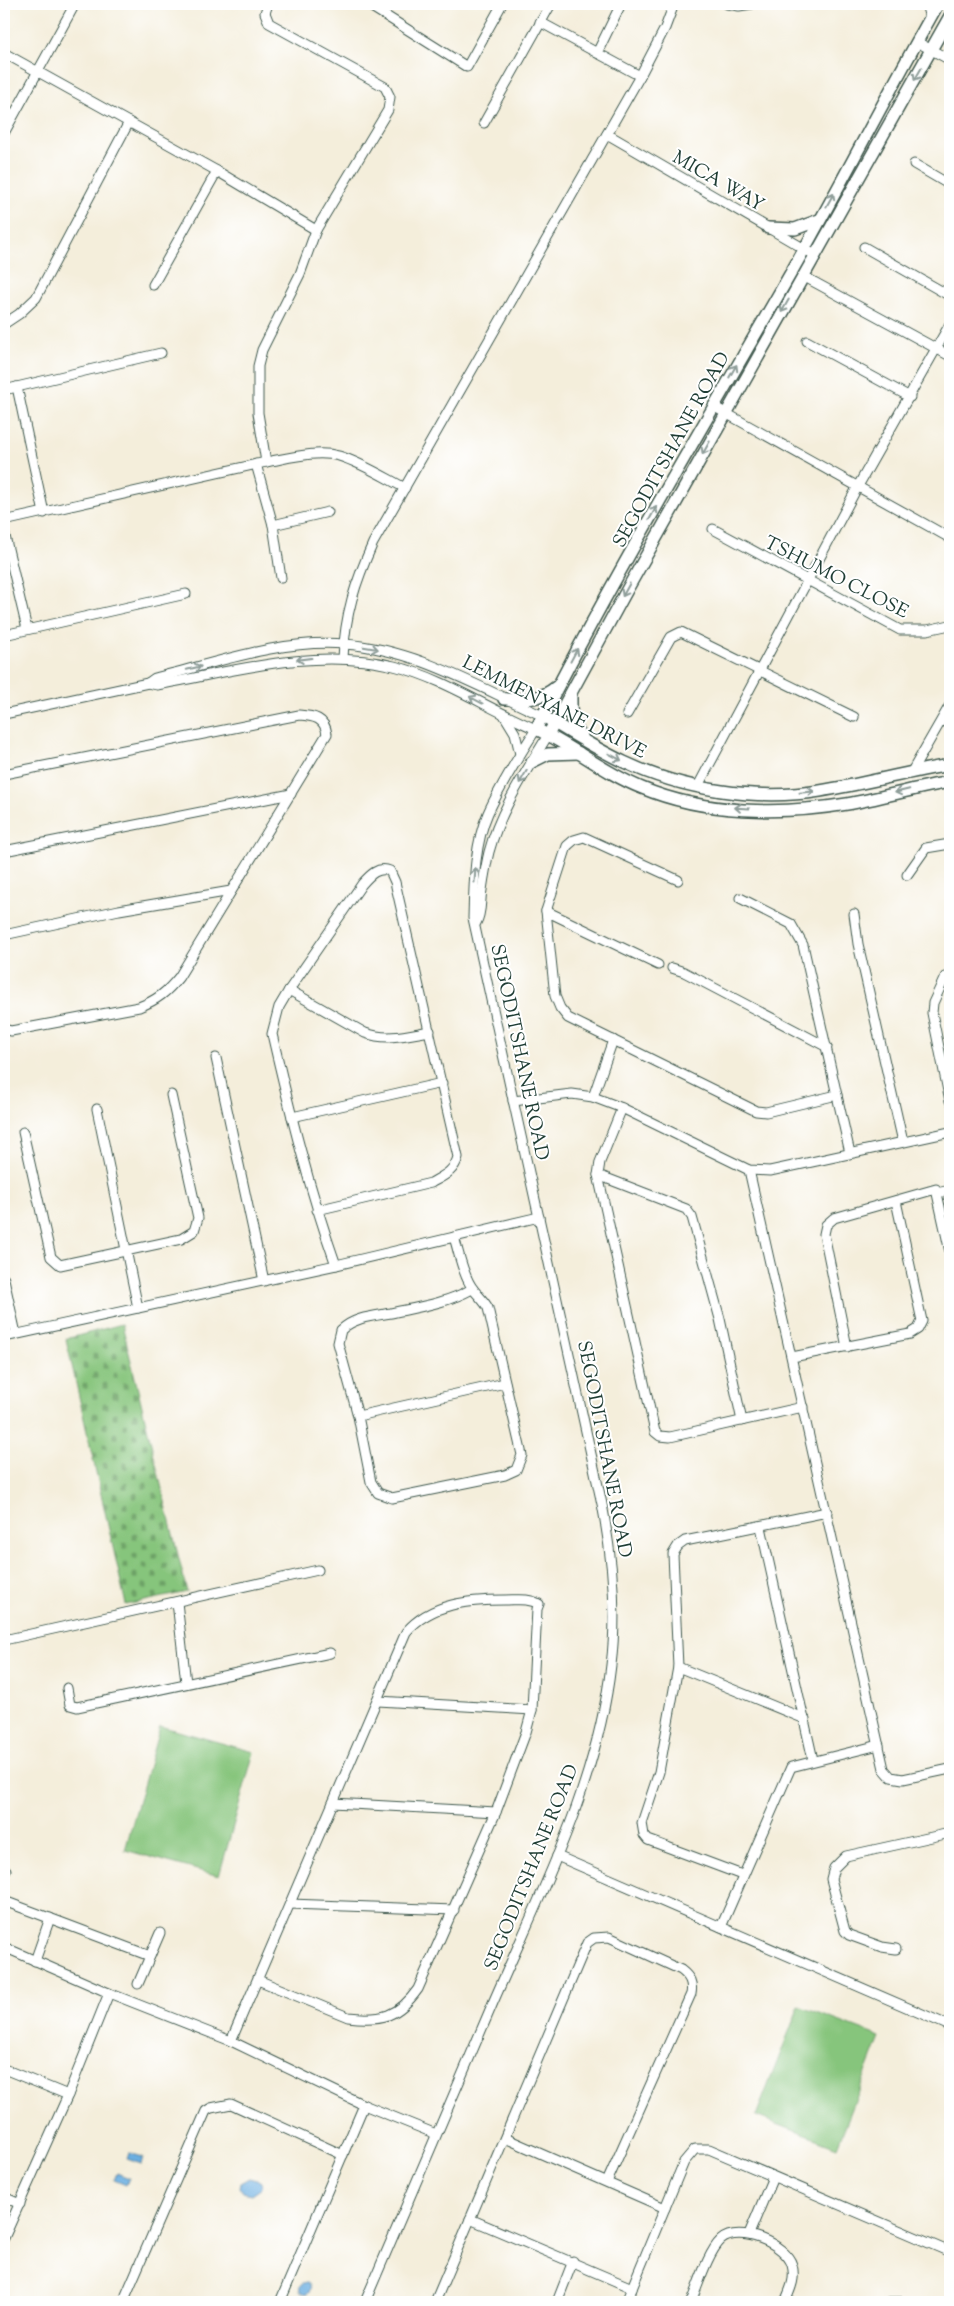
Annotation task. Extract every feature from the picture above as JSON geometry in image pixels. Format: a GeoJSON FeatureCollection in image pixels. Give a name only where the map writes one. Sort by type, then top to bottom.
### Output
{"type":"FeatureCollection","features":[{"type":"Feature","properties":{"kind":"main road","name":"SEGODITSHANE ROAD"},"geometry":{"type":"LineString","coordinates":[[536,730],[558,685],[712,406],[803,249],[938,4]]}},
{"type":"Feature","properties":{"kind":"main road","name":"SEGODITSHANE ROAD"},"geometry":{"type":"LineString","coordinates":[[548,735],[726,413],[950,16]]}},
{"type":"Feature","properties":{"kind":"main road"},"geometry":{"type":"LineString","coordinates":[[768,228],[795,229],[819,220]]}},
{"type":"Feature","properties":{"kind":"main road"},"geometry":{"type":"LineString","coordinates":[[504,699],[537,699],[548,694],[558,685]]}},
{"type":"Feature","properties":{"kind":"main road"},"geometry":{"type":"LineString","coordinates":[[571,692],[572,722],[575,730],[587,741]]}},
{"type":"Feature","properties":{"kind":"main road","name":"LEMMENYANE DRIVE"},"geometry":{"type":"LineString","coordinates":[[543,716],[624,762],[658,776],[676,782],[732,792],[766,795],[820,791],[950,765]]}},
{"type":"Feature","properties":{"kind":"main road","name":"LEMMENYANE DRIVE"},"geometry":{"type":"LineString","coordinates":[[536,730],[580,752],[640,788],[676,799],[734,808],[793,810],[819,808],[950,782]]}},
{"type":"Feature","properties":{"kind":"main road"},"geometry":{"type":"LineString","coordinates":[[532,762],[548,754],[580,752]]}},
{"type":"Feature","properties":{"kind":"street"},"geometry":{"type":"LineString","coordinates":[[4,133],[75,4]]}},
{"type":"Feature","properties":{"kind":"street"},"geometry":{"type":"LineString","coordinates":[[266,462],[258,413],[258,366],[262,350],[300,274],[316,230],[388,110],[390,97],[385,87],[269,23],[265,13],[268,4]]}},
{"type":"Feature","properties":{"kind":"street"},"geometry":{"type":"LineString","coordinates":[[367,4],[467,67],[502,4]]}},
{"type":"Feature","properties":{"kind":"street"},"geometry":{"type":"LineString","coordinates":[[484,123],[551,4]]}},
{"type":"Feature","properties":{"kind":"street"},"geometry":{"type":"LineString","coordinates":[[597,53],[621,4]]}},
{"type":"Feature","properties":{"kind":"street"},"geometry":{"type":"LineString","coordinates":[[343,658],[349,604],[356,580],[373,543],[640,76],[665,28],[674,4]]}},
{"type":"Feature","properties":{"kind":"street"},"geometry":{"type":"LineString","coordinates":[[727,4],[739,6],[752,4]]}},
{"type":"Feature","properties":{"kind":"street"},"geometry":{"type":"LineString","coordinates":[[926,4],[930,18]]}},
{"type":"Feature","properties":{"kind":"street"},"geometry":{"type":"LineString","coordinates":[[540,22],[640,76]]}},
{"type":"Feature","properties":{"kind":"street"},"geometry":{"type":"LineString","coordinates":[[918,42],[950,60]]}},
{"type":"Feature","properties":{"kind":"street"},"geometry":{"type":"LineString","coordinates":[[4,53],[217,171],[316,230]]}},
{"type":"Feature","properties":{"kind":"street"},"geometry":{"type":"LineString","coordinates":[[4,324],[19,314],[36,298],[130,122]]}},
{"type":"Feature","properties":{"kind":"street","name":"MICA WAY"},"geometry":{"type":"LineString","coordinates":[[607,134],[815,255]]}},
{"type":"Feature","properties":{"kind":"street"},"geometry":{"type":"LineString","coordinates":[[914,164],[950,185]]}},
{"type":"Feature","properties":{"kind":"street"},"geometry":{"type":"LineString","coordinates":[[153,285],[217,171]]}},
{"type":"Feature","properties":{"kind":"street"},"geometry":{"type":"LineString","coordinates":[[864,246],[950,296]]}},
{"type":"Feature","properties":{"kind":"street"},"geometry":{"type":"LineString","coordinates":[[803,276],[950,356]]}},
{"type":"Feature","properties":{"kind":"street"},"geometry":{"type":"LineString","coordinates":[[698,786],[858,486],[950,324]]}},
{"type":"Feature","properties":{"kind":"street"},"geometry":{"type":"LineString","coordinates":[[807,340],[910,397]]}},
{"type":"Feature","properties":{"kind":"street"},"geometry":{"type":"LineString","coordinates":[[4,390],[161,353]]}},
{"type":"Feature","properties":{"kind":"street"},"geometry":{"type":"LineString","coordinates":[[17,387],[44,513]]}},
{"type":"Feature","properties":{"kind":"street"},"geometry":{"type":"LineString","coordinates":[[712,406],[950,538]]}},
{"type":"Feature","properties":{"kind":"street"},"geometry":{"type":"LineString","coordinates":[[4,522],[256,464],[310,455],[339,456],[405,488]]}},
{"type":"Feature","properties":{"kind":"street"},"geometry":{"type":"LineString","coordinates":[[256,464],[273,525],[281,578]]}},
{"type":"Feature","properties":{"kind":"street"},"geometry":{"type":"LineString","coordinates":[[273,525],[328,512]]}},
{"type":"Feature","properties":{"kind":"street","name":"TSHUMO CLOSE"},"geometry":{"type":"LineString","coordinates":[[713,529],[900,630],[927,630],[950,624]]}},
{"type":"Feature","properties":{"kind":"street"},"geometry":{"type":"LineString","coordinates":[[4,532],[27,629]]}},
{"type":"Feature","properties":{"kind":"street"},"geometry":{"type":"LineString","coordinates":[[4,635],[186,594]]}},
{"type":"Feature","properties":{"kind":"street"},"geometry":{"type":"LineString","coordinates":[[627,714],[671,637],[677,633],[684,633],[854,717]]}},
{"type":"Feature","properties":{"kind":"street","name":"LEMMENYANE DRIVE"},"geometry":{"type":"LineString","coordinates":[[148,683],[155,678],[279,648],[344,644],[395,652],[418,660],[457,675],[543,716]]}},
{"type":"Feature","properties":{"kind":"street","name":"LEMMENYANE DRIVE"},"geometry":{"type":"LineString","coordinates":[[4,714],[148,683],[157,684],[279,662],[314,658],[343,658],[394,666],[411,672],[450,687],[536,730]]}},
{"type":"Feature","properties":{"kind":"street"},"geometry":{"type":"LineString","coordinates":[[911,773],[950,705]]}},
{"type":"Feature","properties":{"kind":"street"},"geometry":{"type":"LineString","coordinates":[[504,714],[515,733],[520,754]]}},
{"type":"Feature","properties":{"kind":"street"},"geometry":{"type":"LineString","coordinates":[[4,774],[299,715],[319,718],[326,726],[327,734],[232,891],[167,992],[156,1001],[139,1007],[11,1031],[4,1029]]}},
{"type":"Feature","properties":{"kind":"street","name":"SEGODITSHANE ROAD"},"geometry":{"type":"LineString","coordinates":[[364,2302],[557,1856],[586,1780],[601,1724],[612,1664],[613,1592],[602,1504],[490,997],[476,923],[473,918],[475,872],[482,832],[488,813],[520,754],[536,730]]}},
{"type":"Feature","properties":{"kind":"street","name":"SEGODITSHANE ROAD"},"geometry":{"type":"LineString","coordinates":[[476,923],[479,918],[489,851],[507,805],[548,735]]}},
{"type":"Feature","properties":{"kind":"street"},"geometry":{"type":"LineString","coordinates":[[4,851],[291,794]]}},
{"type":"Feature","properties":{"kind":"street"},"geometry":{"type":"LineString","coordinates":[[678,880],[584,837],[574,840],[567,846],[546,911],[555,996],[560,1008],[568,1018],[756,1111],[766,1112],[837,1096]]}},
{"type":"Feature","properties":{"kind":"street"},"geometry":{"type":"LineString","coordinates":[[907,875],[926,848],[950,844]]}},
{"type":"Feature","properties":{"kind":"street"},"geometry":{"type":"LineString","coordinates":[[317,1210],[431,1183],[456,1167],[458,1157],[395,882],[390,871],[385,869],[378,870],[366,880],[289,990],[279,1007],[272,1034],[317,1210],[336,1265]]}},
{"type":"Feature","properties":{"kind":"street"},"geometry":{"type":"LineString","coordinates":[[4,935],[119,910],[232,891]]}},
{"type":"Feature","properties":{"kind":"street"},"geometry":{"type":"LineString","coordinates":[[740,898],[791,924],[799,934],[804,945],[850,1153]]}},
{"type":"Feature","properties":{"kind":"street"},"geometry":{"type":"LineString","coordinates":[[546,911],[658,965]]}},
{"type":"Feature","properties":{"kind":"street"},"geometry":{"type":"LineString","coordinates":[[854,914],[858,944],[903,1142]]}},
{"type":"Feature","properties":{"kind":"street"},"geometry":{"type":"LineString","coordinates":[[672,968],[684,972],[827,1047]]}},
{"type":"Feature","properties":{"kind":"street"},"geometry":{"type":"LineString","coordinates":[[945,977],[933,1003],[932,1014],[946,1065],[950,1102]]}},
{"type":"Feature","properties":{"kind":"street"},"geometry":{"type":"LineString","coordinates":[[289,990],[374,1037],[384,1039],[430,1031]]}},
{"type":"Feature","properties":{"kind":"street"},"geometry":{"type":"LineString","coordinates":[[592,1097],[612,1040]]}},
{"type":"Feature","properties":{"kind":"street"},"geometry":{"type":"LineString","coordinates":[[216,1058],[264,1281]]}},
{"type":"Feature","properties":{"kind":"street"},"geometry":{"type":"LineString","coordinates":[[292,1117],[442,1083]]}},
{"type":"Feature","properties":{"kind":"street"},"geometry":{"type":"LineString","coordinates":[[513,1101],[572,1094],[592,1097],[622,1108],[749,1170],[770,1171],[950,1132]]}},
{"type":"Feature","properties":{"kind":"street"},"geometry":{"type":"LineString","coordinates":[[23,1132],[52,1260],[60,1266],[181,1239],[194,1231],[198,1218],[171,1095]]}},
{"type":"Feature","properties":{"kind":"street"},"geometry":{"type":"LineString","coordinates":[[622,1108],[600,1162],[598,1175],[655,1432],[660,1436],[670,1437],[803,1407]]}},
{"type":"Feature","properties":{"kind":"street"},"geometry":{"type":"LineString","coordinates":[[97,1109],[138,1308]]}},
{"type":"Feature","properties":{"kind":"street"},"geometry":{"type":"LineString","coordinates":[[749,1170],[884,1769],[891,1778],[903,1779],[950,1769]]}},
{"type":"Feature","properties":{"kind":"street"},"geometry":{"type":"LineString","coordinates":[[598,1175],[686,1209],[692,1217],[720,1319],[742,1421]]}},
{"type":"Feature","properties":{"kind":"street"},"geometry":{"type":"LineString","coordinates":[[847,1347],[824,1234],[826,1225],[834,1218],[936,1188],[950,1252]]}},
{"type":"Feature","properties":{"kind":"street"},"geometry":{"type":"LineString","coordinates":[[937,1193],[950,1190]]}},
{"type":"Feature","properties":{"kind":"street"},"geometry":{"type":"LineString","coordinates":[[792,1357],[910,1334],[918,1329],[922,1321],[896,1201]]}},
{"type":"Feature","properties":{"kind":"street"},"geometry":{"type":"LineString","coordinates":[[4,1337],[336,1265],[539,1217]]}},
{"type":"Feature","properties":{"kind":"street"},"geometry":{"type":"LineString","coordinates":[[454,1237],[466,1277],[472,1289],[483,1298],[488,1308],[522,1455],[516,1470],[505,1475],[392,1498],[383,1496],[378,1493],[371,1482],[358,1416],[338,1343],[341,1330],[353,1321],[458,1297],[472,1289]]}},
{"type":"Feature","properties":{"kind":"street"},"geometry":{"type":"LineString","coordinates":[[4,1279],[16,1334]]}},
{"type":"Feature","properties":{"kind":"street"},"geometry":{"type":"LineString","coordinates":[[358,1416],[505,1383]]}},
{"type":"Feature","properties":{"kind":"street"},"geometry":{"type":"LineString","coordinates":[[742,1875],[648,1840],[644,1835],[642,1823],[658,1772],[678,1667],[674,1554],[678,1546],[685,1542],[827,1512]]}},
{"type":"Feature","properties":{"kind":"street"},"geometry":{"type":"LineString","coordinates":[[761,1526],[813,1760]]}},
{"type":"Feature","properties":{"kind":"street"},"geometry":{"type":"LineString","coordinates":[[4,1640],[318,1570]]}},
{"type":"Feature","properties":{"kind":"street"},"geometry":{"type":"LineString","coordinates":[[231,2041],[406,1632],[414,1622],[426,1614],[450,1605],[472,1600],[529,1600],[539,1604],[537,1609],[532,1710],[526,1732],[496,1812],[418,1989],[398,2012],[373,2019],[348,2017],[258,1980]]}},
{"type":"Feature","properties":{"kind":"street"},"geometry":{"type":"LineString","coordinates":[[177,1602],[186,1683]]}},
{"type":"Feature","properties":{"kind":"street"},"geometry":{"type":"LineString","coordinates":[[67,1688],[70,1705],[77,1707],[330,1653]]}},
{"type":"Feature","properties":{"kind":"street"},"geometry":{"type":"LineString","coordinates":[[678,1667],[805,1719]]}},
{"type":"Feature","properties":{"kind":"street"},"geometry":{"type":"LineString","coordinates":[[378,1701],[532,1710]]}},
{"type":"Feature","properties":{"kind":"street"},"geometry":{"type":"LineString","coordinates":[[720,1927],[786,1773],[791,1767],[878,1745]]}},
{"type":"Feature","properties":{"kind":"street"},"geometry":{"type":"LineString","coordinates":[[333,1803],[496,1812]]}},
{"type":"Feature","properties":{"kind":"street"},"geometry":{"type":"LineString","coordinates":[[896,1949],[882,1947],[849,1935],[845,1931],[831,1879],[834,1868],[846,1856],[950,1833]]}},
{"type":"Feature","properties":{"kind":"street"},"geometry":{"type":"LineString","coordinates":[[557,1856],[950,2026]]}},
{"type":"Feature","properties":{"kind":"street"},"geometry":{"type":"LineString","coordinates":[[4,1901],[150,1956]]}},
{"type":"Feature","properties":{"kind":"street"},"geometry":{"type":"LineString","coordinates":[[290,1904],[454,1910]]}},
{"type":"Feature","properties":{"kind":"street"},"geometry":{"type":"LineString","coordinates":[[35,1961],[50,1918]]}},
{"type":"Feature","properties":{"kind":"street"},"geometry":{"type":"LineString","coordinates":[[138,1984],[160,1933]]}},
{"type":"Feature","properties":{"kind":"street"},"geometry":{"type":"LineString","coordinates":[[435,2302],[587,1943],[594,1938],[608,1937],[681,1970],[689,1976],[692,1986],[691,1994],[608,2182]]}},
{"type":"Feature","properties":{"kind":"street"},"geometry":{"type":"LineString","coordinates":[[4,1947],[109,1993],[231,2041],[364,2105],[436,2134]]}},
{"type":"Feature","properties":{"kind":"street"},"geometry":{"type":"LineString","coordinates":[[4,2238],[68,2095],[109,1993]]}},
{"type":"Feature","properties":{"kind":"street"},"geometry":{"type":"LineString","coordinates":[[4,2069],[68,2095]]}},
{"type":"Feature","properties":{"kind":"street"},"geometry":{"type":"LineString","coordinates":[[123,2302],[206,2111],[211,2108],[231,2104],[342,2155]]}},
{"type":"Feature","properties":{"kind":"street"},"geometry":{"type":"LineString","coordinates":[[280,2302],[364,2105]]}},
{"type":"Feature","properties":{"kind":"street"},"geometry":{"type":"LineString","coordinates":[[505,2138],[665,2208]]}},
{"type":"Feature","properties":{"kind":"street"},"geometry":{"type":"LineString","coordinates":[[626,2302],[684,2162],[695,2149],[709,2149],[950,2252]]}},
{"type":"Feature","properties":{"kind":"street"},"geometry":{"type":"LineString","coordinates":[[749,2234],[773,2177]]}},
{"type":"Feature","properties":{"kind":"street"},"geometry":{"type":"LineString","coordinates":[[4,2197],[20,2204]]}},
{"type":"Feature","properties":{"kind":"street"},"geometry":{"type":"LineString","coordinates":[[470,2219],[573,2261],[632,2288]]}},
{"type":"Feature","properties":{"kind":"street"},"geometry":{"type":"LineString","coordinates":[[691,2302],[716,2245],[727,2236],[749,2234],[784,2251],[789,2258],[793,2282],[785,2302]]}},
{"type":"Feature","properties":{"kind":"street"},"geometry":{"type":"LineString","coordinates":[[557,2302],[573,2261]]}},
{"type":"Feature","properties":{"kind":"street"},"geometry":{"type":"LineString","coordinates":[[889,2302],[902,2302]]}},
{"type":"Feature","properties":{"kind":"green space"},"geometry":{"type":"Polygon","coordinates":[[[122,1324],[187,1592],[126,1605],[66,1339],[122,1324]]]}},
{"type":"Feature","properties":{"kind":"green space"},"geometry":{"type":"Polygon","coordinates":[[[160,1726],[254,1752],[219,1876],[125,1850],[160,1726]]]}},
{"type":"Feature","properties":{"kind":"green space"},"geometry":{"type":"Polygon","coordinates":[[[799,2006],[880,2037],[837,2147],[756,2116],[799,2006]]]}},
{"type":"Feature","properties":{"kind":"water"},"geometry":{"type":"Polygon","coordinates":[[[129,2153],[143,2157],[141,2164],[127,2159],[129,2153]]]}},
{"type":"Feature","properties":{"kind":"water"},"geometry":{"type":"Polygon","coordinates":[[[117,2173],[129,2178],[126,2185],[114,2180],[117,2173]]]}},
{"type":"Feature","properties":{"kind":"water"},"geometry":{"type":"Polygon","coordinates":[[[249,2178],[260,2181],[262,2184],[262,2187],[252,2194],[242,2192],[239,2187],[240,2183],[249,2178]]]}},
{"type":"Feature","properties":{"kind":"water"},"geometry":{"type":"Polygon","coordinates":[[[305,2282],[311,2288],[305,2294],[299,2288],[305,2282]]]}}]}
